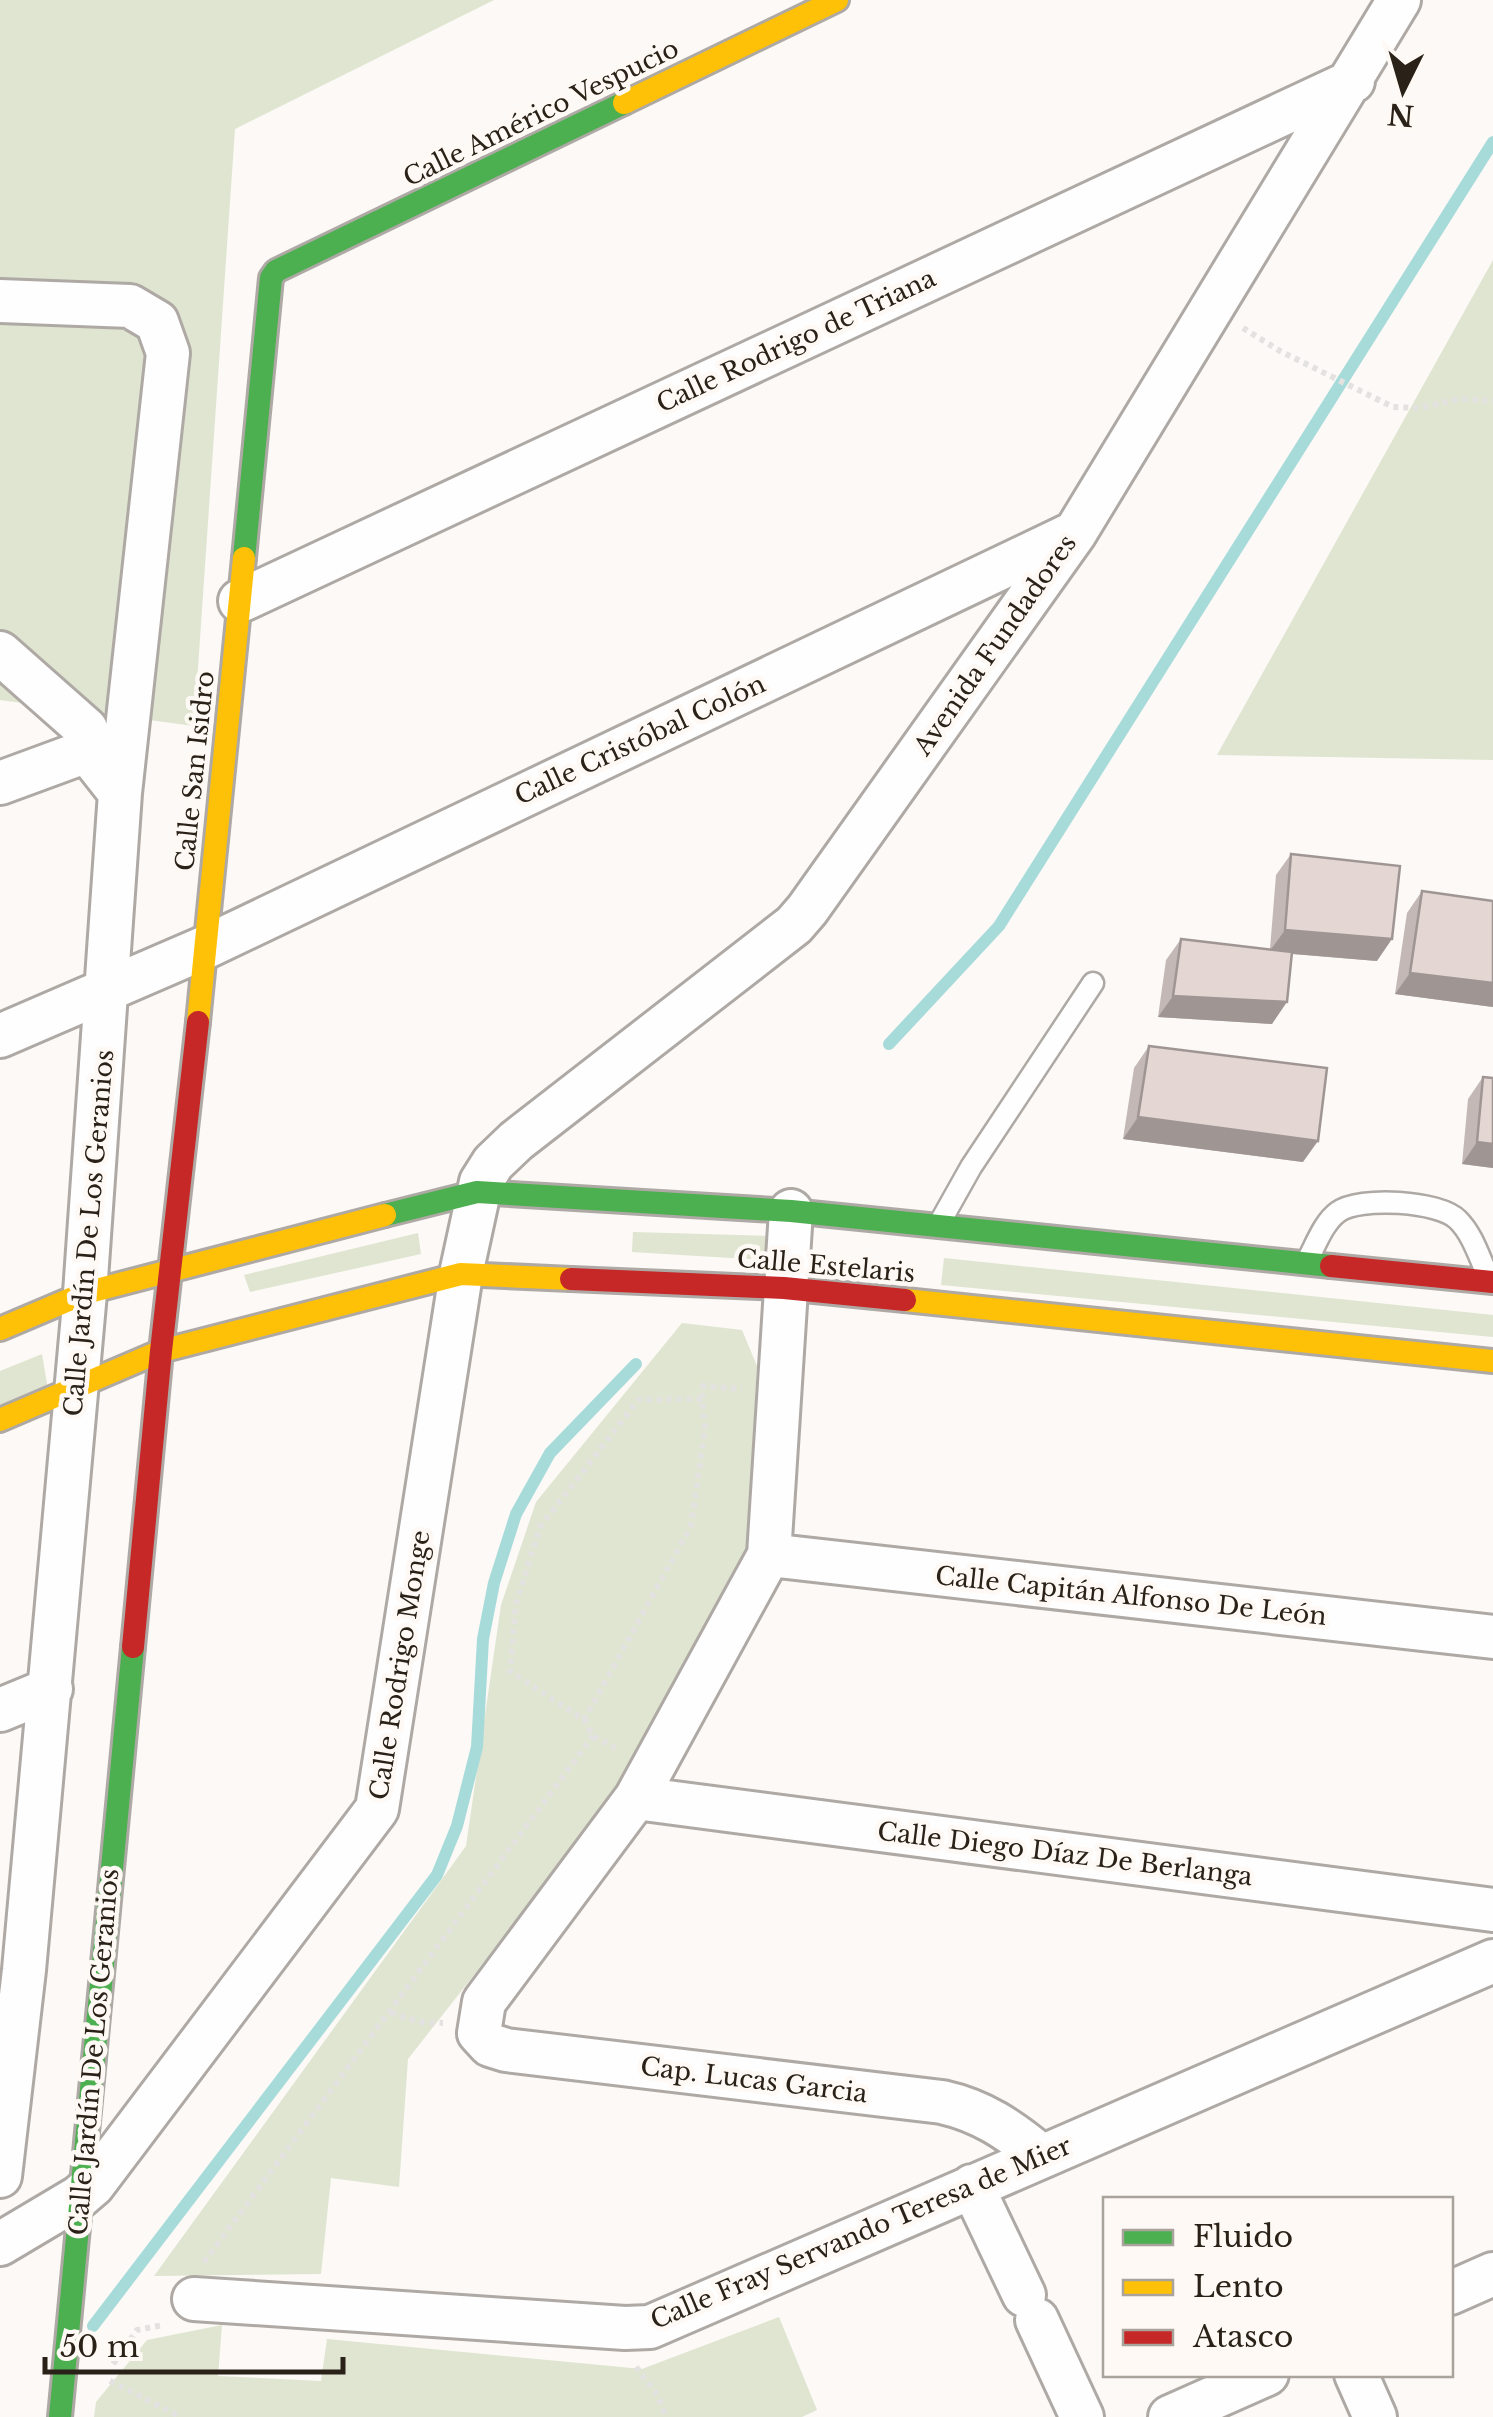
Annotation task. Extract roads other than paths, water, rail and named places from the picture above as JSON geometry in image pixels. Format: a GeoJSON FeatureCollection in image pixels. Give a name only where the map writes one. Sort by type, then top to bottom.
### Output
{"type":"FeatureCollection","features":[{"type":"Feature","properties":{"kind":"street","name":"Calle Américo Vespucio"},"geometry":{"type":"LineString","coordinates":[[271,278],[276,271],[837,0]]}},
{"type":"Feature","properties":{"kind":"street","name":"Avenida Fundadores"},"geometry":{"type":"LineString","coordinates":[[477,1192],[486,1172],[516,1141],[794,924],[1075,532],[1399,0]]}},
{"type":"Feature","properties":{"kind":"street","name":"Calle Rodrigo de Triana"},"geometry":{"type":"LineString","coordinates":[[240,600],[1353,81]]}},
{"type":"Feature","properties":{"kind":"street","name":"Calle San Isidro"},"geometry":{"type":"LineString","coordinates":[[170,1269],[206,946],[271,278]]}},
{"type":"Feature","properties":{"kind":"street","name":"Calle Jardín De Los Geranios"},"geometry":{"type":"LineString","coordinates":[[0,301],[130,306],[157,322],[168,353],[120,794],[86,1293],[51,1689],[12,1975],[0,2176]]}},
{"type":"Feature","properties":{"kind":"street","name":"Calle Cristóbal Colón"},"geometry":{"type":"LineString","coordinates":[[0,1036],[206,946],[1075,532]]}},
{"type":"Feature","properties":{"kind":"street"},"geometry":{"type":"LineString","coordinates":[[0,653],[86,729],[90,740],[87,752]]}},
{"type":"Feature","properties":{"kind":"street"},"geometry":{"type":"LineString","coordinates":[[87,752],[120,794]]}},
{"type":"Feature","properties":{"kind":"street"},"geometry":{"type":"LineString","coordinates":[[0,782],[87,752]]}},
{"type":"Feature","properties":{"kind":"street","name":"Calle Estelaris"},"geometry":{"type":"LineString","coordinates":[[0,1328],[86,1293],[170,1269],[477,1192],[791,1211],[1492,1282]]}},
{"type":"Feature","properties":{"kind":"street","name":"Calle Rodrigo Monge"},"geometry":{"type":"LineString","coordinates":[[0,2244],[79,2197],[92,2185],[377,1810],[477,1192]]}},
{"type":"Feature","properties":{"kind":"street"},"geometry":{"type":"LineString","coordinates":[[636,1798],[769,1555],[791,1211]]}},
{"type":"Feature","properties":{"kind":"street","name":"Calle Jardín De Los Geranios"},"geometry":{"type":"LineString","coordinates":[[60,2417],[170,1269]]}},
{"type":"Feature","properties":{"kind":"street","name":"Calle Estelaris"},"geometry":{"type":"LineString","coordinates":[[0,1420],[161,1352],[461,1274],[784,1288],[1493,1361]]}},
{"type":"Feature","properties":{"kind":"street","name":"Calle Capitán Alfonso De León"},"geometry":{"type":"LineString","coordinates":[[769,1555],[1493,1636]]}},
{"type":"Feature","properties":{"kind":"street"},"geometry":{"type":"LineString","coordinates":[[0,1710],[51,1689]]}},
{"type":"Feature","properties":{"kind":"street","name":"Calle Diego Díaz De Berlanga"},"geometry":{"type":"LineString","coordinates":[[636,1798],[1493,1910]]}},
{"type":"Feature","properties":{"kind":"street","name":"Cap. Lucas Garcia"},"geometry":{"type":"LineString","coordinates":[[636,1798],[484,2002],[479,2019],[484,2040],[506,2050],[962,2106],[1006,2127],[1041,2156]]}},
{"type":"Feature","properties":{"kind":"street","name":"Calle Fray Servando Teresa de Mier"},"geometry":{"type":"LineString","coordinates":[[194,2299],[625,2328],[665,2323],[1493,1960]]}},
{"type":"Feature","properties":{"kind":"street"},"geometry":{"type":"LineString","coordinates":[[972,2186],[1082,2417]]}},
{"type":"Feature","properties":{"kind":"street"},"geometry":{"type":"LineString","coordinates":[[1453,2292],[1493,2274]]}},
{"type":"Feature","properties":{"kind":"street"},"geometry":{"type":"LineString","coordinates":[[1170,2417],[1259,2377]]}},
{"type":"Feature","properties":{"kind":"street"},"geometry":{"type":"LineString","coordinates":[[1357,2377],[1376,2417]]}},
{"type":"Feature","properties":{"kind":"lane"},"geometry":{"type":"LineString","coordinates":[[938,1226],[971,1166],[1094,983]]}},
{"type":"Feature","properties":{"kind":"lane"},"geometry":{"type":"LineString","coordinates":[[1306,1263],[1331,1218],[1340,1210],[1364,1201],[1423,1207],[1442,1209],[1456,1217],[1468,1232],[1492,1282]]}},
{"type":"Feature","properties":{"kind":"waterway"},"geometry":{"type":"LineString","coordinates":[[889,1044],[999,926],[1493,142]]}},
{"type":"Feature","properties":{"kind":"waterway"},"geometry":{"type":"LineString","coordinates":[[93,2326],[437,1875],[457,1826],[477,1747],[483,1639],[494,1583],[516,1514],[550,1453],[636,1364]]}}]}
